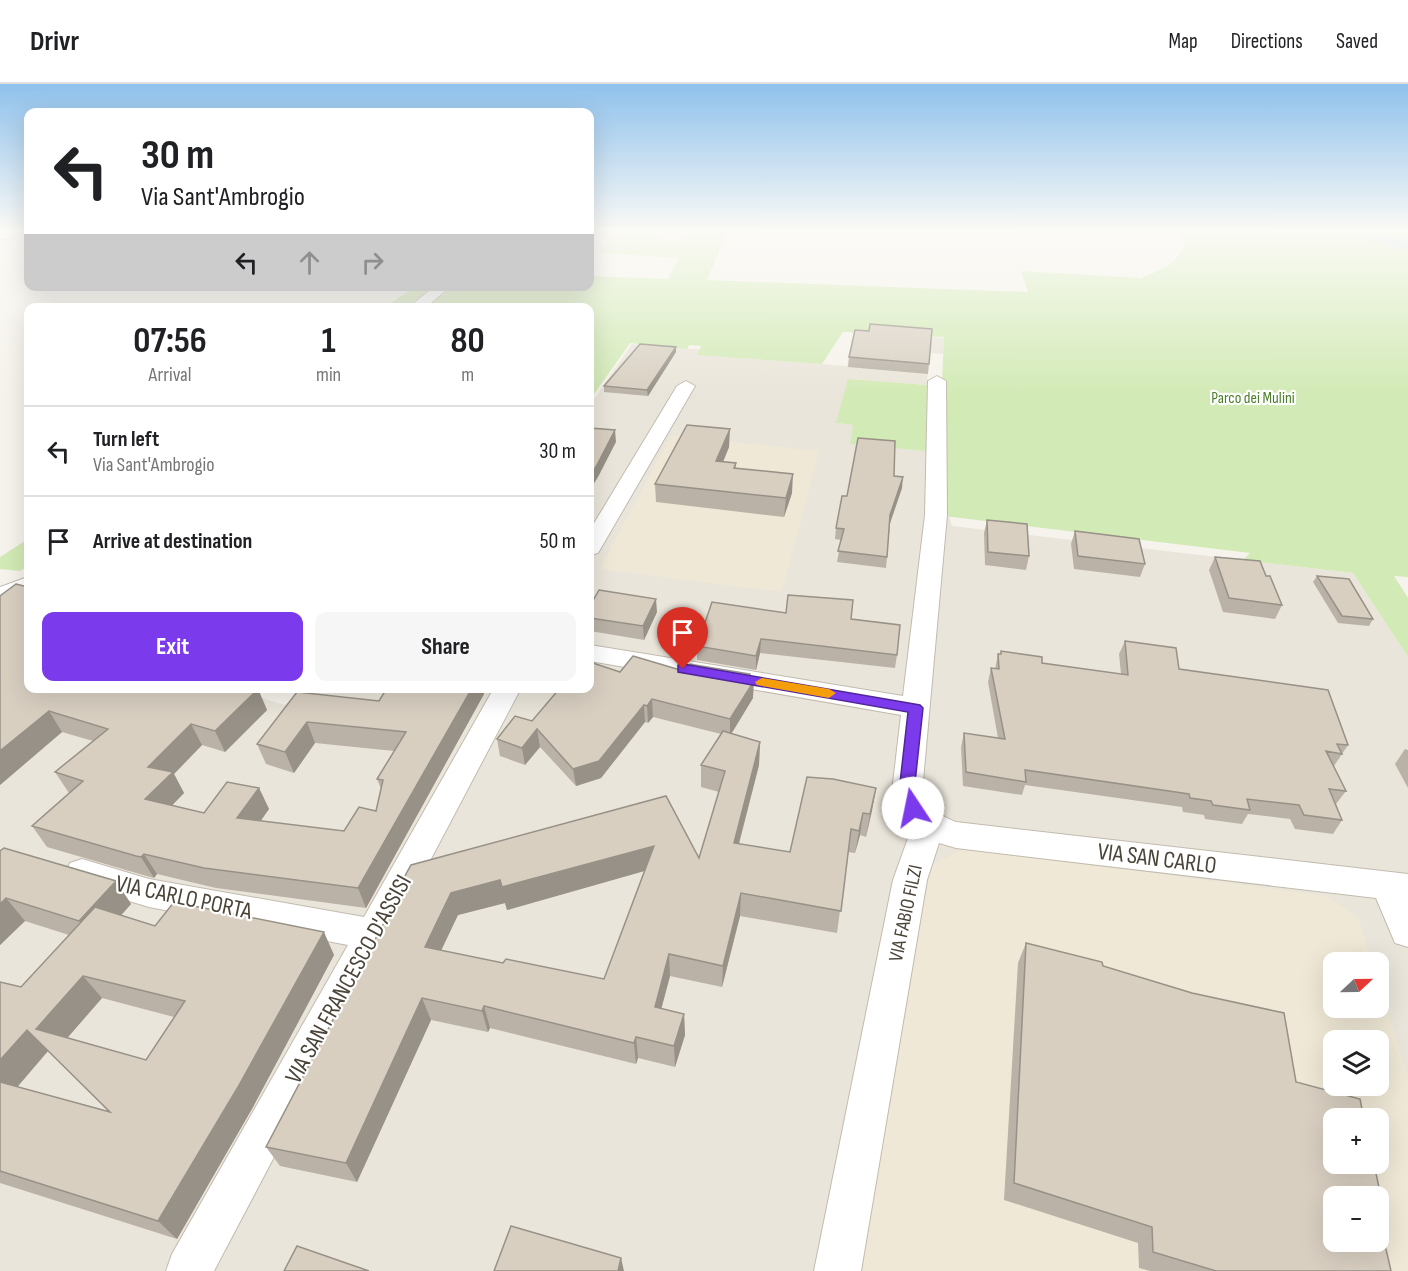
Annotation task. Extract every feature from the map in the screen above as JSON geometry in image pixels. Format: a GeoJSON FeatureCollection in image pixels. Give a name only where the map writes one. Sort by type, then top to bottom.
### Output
{"type":"FeatureCollection","features":[{"type":"Feature","properties":{"kind":"street"},"geometry":{"type":"LineString","coordinates":[[422,303],[437,291]]}},
{"type":"Feature","properties":{"kind":"street"},"geometry":{"type":"LineString","coordinates":[[928,825],[913,808],[906,792],[936,515],[937,381]]}},
{"type":"Feature","properties":{"kind":"street"},"geometry":{"type":"LineString","coordinates":[[594,541],[686,386]]}},
{"type":"Feature","properties":{"kind":"street"},"geometry":{"type":"LineString","coordinates":[[0,595],[24,586]]}},
{"type":"Feature","properties":{"kind":"street"},"geometry":{"type":"LineString","coordinates":[[0,607],[24,588]]}},
{"type":"Feature","properties":{"kind":"street"},"geometry":{"type":"LineString","coordinates":[[594,654],[915,708]]}},
{"type":"Feature","properties":{"kind":"street","name":"VIA SAN FRANCESCO D'ASSISI"},"geometry":{"type":"LineString","coordinates":[[189,1271],[371,934],[505,693]]}},
{"type":"Feature","properties":{"kind":"street","name":"VIA SAN CARLO"},"geometry":{"type":"LineString","coordinates":[[928,825],[939,831],[956,835],[1398,887]]}},
{"type":"Feature","properties":{"kind":"street","name":"VIA FABIO FILZI"},"geometry":{"type":"LineString","coordinates":[[838,1271],[910,880],[928,825]]}},
{"type":"Feature","properties":{"kind":"street","name":"VIA CARLO PORTA"},"geometry":{"type":"LineString","coordinates":[[57,866],[149,893],[371,934]]}},
{"type":"Feature","properties":{"kind":"street"},"geometry":{"type":"LineString","coordinates":[[1398,887],[1408,932]]}},
{"type":"Feature","properties":{"kind":"shaded area"},"geometry":{"type":"Polygon","coordinates":[[[856,332],[947,338],[947,354],[929,353],[927,385],[848,379],[837,423],[853,425],[851,444],[926,451],[952,526],[1353,573],[1408,657],[1408,1271],[0,1271],[0,587],[24,577],[24,693],[244,693],[285,705],[298,693],[594,693],[594,399],[632,344],[732,352],[730,357],[847,366],[856,332]]]}},
{"type":"Feature","properties":{"kind":"shaded area"},"geometry":{"type":"Polygon","coordinates":[[[671,436],[819,451],[782,592],[600,569],[671,436]]]}},
{"type":"Feature","properties":{"kind":"shaded area"},"geometry":{"type":"Polygon","coordinates":[[[966,848],[1327,896],[1358,918],[1369,952],[1323,952],[1323,1018],[1389,1018],[1389,1016],[1408,1078],[1408,1271],[861,1271],[926,868],[966,848]]]}},
{"type":"Feature","properties":{"kind":"green space","name":"Parco dei Mulini"},"geometry":{"type":"Polygon","coordinates":[[[594,285],[851,285],[1028,292],[1026,285],[1408,285],[1408,577],[1394,576],[1408,598],[1408,657],[1353,573],[1243,560],[1250,553],[936,515],[944,337],[843,332],[822,364],[697,355],[701,346],[689,345],[687,349],[630,343],[594,394],[594,303],[431,303],[447,291],[594,291],[594,285]]]}},
{"type":"Feature","properties":{"kind":"green space"},"geometry":{"type":"Polygon","coordinates":[[[409,291],[430,291],[411,303],[391,303],[409,291]]]}},
{"type":"Feature","properties":{"kind":"green space"},"geometry":{"type":"Polygon","coordinates":[[[848,379],[927,385],[926,451],[850,444],[853,425],[836,423],[848,379]]]}},
{"type":"Feature","properties":{"kind":"green space"},"geometry":{"type":"Polygon","coordinates":[[[24,542],[24,568],[20,571],[0,569],[0,557],[24,542]]]}},
{"type":"Feature","properties":{"kind":"building"},"geometry":{"type":"Polygon","coordinates":[[[870,324],[932,329],[929,364],[849,357],[855,330],[869,331],[870,324]]]}},
{"type":"Feature","properties":{"kind":"building"},"geometry":{"type":"Polygon","coordinates":[[[640,344],[676,347],[647,390],[604,386],[640,344]]]}},
{"type":"Feature","properties":{"kind":"building"},"geometry":{"type":"Polygon","coordinates":[[[687,425],[730,429],[716,461],[736,463],[734,468],[793,474],[786,498],[655,484],[687,425]]]}},
{"type":"Feature","properties":{"kind":"building"},"geometry":{"type":"Polygon","coordinates":[[[594,428],[615,430],[594,470],[594,428]]]}},
{"type":"Feature","properties":{"kind":"building"},"geometry":{"type":"Polygon","coordinates":[[[858,438],[895,441],[894,476],[903,477],[890,515],[887,557],[838,551],[844,529],[836,528],[842,496],[847,496],[858,438]]]}},
{"type":"Feature","properties":{"kind":"building"},"geometry":{"type":"Polygon","coordinates":[[[987,520],[1027,524],[1029,556],[988,552],[987,520]]]}},
{"type":"Feature","properties":{"kind":"building"},"geometry":{"type":"Polygon","coordinates":[[[1075,531],[1139,539],[1145,564],[1078,556],[1075,531]]]}},
{"type":"Feature","properties":{"kind":"building"},"geometry":{"type":"Polygon","coordinates":[[[1215,557],[1260,561],[1266,576],[1270,576],[1282,605],[1229,598],[1215,557]]]}},
{"type":"Feature","properties":{"kind":"building"},"geometry":{"type":"Polygon","coordinates":[[[1317,576],[1349,579],[1373,619],[1342,616],[1317,576]]]}},
{"type":"Feature","properties":{"kind":"building"},"geometry":{"type":"Polygon","coordinates":[[[16,584],[24,586],[24,693],[254,693],[215,731],[191,724],[148,767],[173,772],[145,799],[204,813],[227,782],[259,788],[237,818],[344,831],[359,807],[376,811],[383,780],[377,779],[406,732],[307,722],[285,752],[257,744],[296,693],[379,701],[384,693],[469,693],[358,888],[204,868],[144,854],[141,857],[136,856],[32,826],[83,781],[55,772],[108,729],[49,711],[0,751],[0,596],[16,584]]]}},
{"type":"Feature","properties":{"kind":"building"},"geometry":{"type":"Polygon","coordinates":[[[599,590],[656,599],[643,626],[594,619],[594,599],[599,590]]]}},
{"type":"Feature","properties":{"kind":"building"},"geometry":{"type":"Polygon","coordinates":[[[788,595],[853,600],[851,619],[900,625],[897,655],[761,639],[756,656],[697,646],[712,602],[786,613],[788,595]]]}},
{"type":"Feature","properties":{"kind":"building"},"geometry":{"type":"Polygon","coordinates":[[[1125,641],[1176,648],[1179,669],[1328,690],[1348,745],[1337,744],[1342,754],[1326,751],[1346,791],[1329,789],[1342,820],[1304,815],[1299,805],[1247,799],[1250,810],[1213,805],[1211,801],[1190,798],[1189,794],[1025,770],[1026,782],[966,772],[964,733],[1005,739],[991,668],[999,669],[998,654],[1001,654],[1001,651],[1042,657],[1042,663],[1128,675],[1125,641]]]}},
{"type":"Feature","properties":{"kind":"building"},"geometry":{"type":"Polygon","coordinates":[[[633,656],[687,672],[690,664],[750,674],[749,680],[754,681],[730,719],[652,699],[647,706],[644,705],[599,761],[573,769],[537,729],[522,748],[497,739],[515,716],[532,721],[556,693],[594,693],[594,663],[620,672],[633,656]]]}},
{"type":"Feature","properties":{"kind":"building"},"geometry":{"type":"Polygon","coordinates":[[[723,731],[760,742],[734,843],[790,852],[807,777],[833,779],[876,788],[870,814],[863,813],[859,831],[851,829],[841,911],[741,893],[723,966],[669,954],[655,1007],[684,1014],[674,1046],[636,1037],[634,1043],[484,1006],[482,1011],[422,998],[346,1163],[266,1147],[400,892],[396,892],[411,865],[666,796],[699,858],[725,771],[701,765],[723,731]],[[654,846],[502,887],[500,880],[451,893],[425,947],[503,963],[506,959],[604,979],[654,846]]]}},
{"type":"Feature","properties":{"kind":"building"},"geometry":{"type":"Polygon","coordinates":[[[4,848],[116,881],[79,921],[6,898],[0,904],[0,851],[4,848]]]}},
{"type":"Feature","properties":{"kind":"building"},"geometry":{"type":"Polygon","coordinates":[[[174,902],[324,932],[238,1087],[158,1221],[0,1171],[0,1082],[110,1112],[27,1030],[0,1060],[0,982],[21,987],[95,907],[155,926],[174,902]],[[83,976],[36,1029],[146,1060],[185,1001],[83,976]]]}},
{"type":"Feature","properties":{"kind":"building"},"geometry":{"type":"Polygon","coordinates":[[[1026,943],[1102,962],[1103,966],[1192,993],[1284,1013],[1296,1082],[1323,1089],[1323,1096],[1349,1096],[1360,1099],[1362,1108],[1323,1108],[1323,1174],[1376,1174],[1379,1186],[1323,1186],[1323,1252],[1387,1252],[1391,1271],[1216,1271],[1153,1252],[1152,1227],[1014,1183],[1026,943]]]}},
{"type":"Feature","properties":{"kind":"building"},"geometry":{"type":"Polygon","coordinates":[[[511,1226],[621,1258],[618,1271],[494,1271],[511,1226]]]}},
{"type":"Feature","properties":{"kind":"building"},"geometry":{"type":"Polygon","coordinates":[[[297,1246],[369,1271],[284,1271],[297,1246]]]}},
{"type":"Feature","properties":{"kind":"slow traffic"},"geometry":{"type":"LineString","coordinates":[[762,682],[829,693]]}},
{"type":"Feature","properties":{"kind":"route"},"geometry":{"type":"LineString","coordinates":[[683,669],[915,708],[906,792],[913,808]]}}]}
